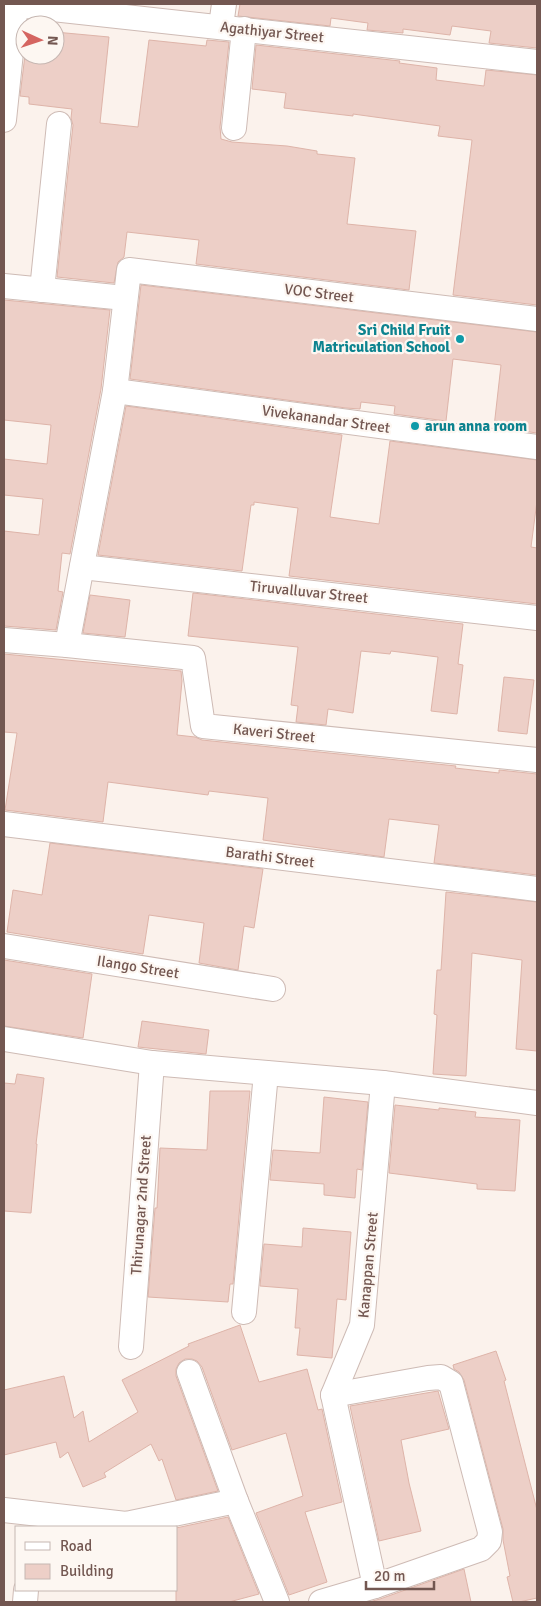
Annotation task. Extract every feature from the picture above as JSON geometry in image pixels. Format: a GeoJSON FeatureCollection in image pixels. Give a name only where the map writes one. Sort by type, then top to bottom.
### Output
{"type":"FeatureCollection","features":[{"type":"Feature","properties":{"kind":"street","name":"Agathiyar Street"},"geometry":{"type":"LineString","coordinates":[[13,4],[230,20],[537,62]]}},
{"type":"Feature","properties":{"kind":"street"},"geometry":{"type":"LineString","coordinates":[[4,120],[13,4]]}},
{"type":"Feature","properties":{"kind":"street"},"geometry":{"type":"LineString","coordinates":[[230,20],[234,128]]}},
{"type":"Feature","properties":{"kind":"street"},"geometry":{"type":"LineString","coordinates":[[42,290],[59,124]]}},
{"type":"Feature","properties":{"kind":"street","name":"VOC Street"},"geometry":{"type":"LineString","coordinates":[[125,298],[129,270],[537,319]]}},
{"type":"Feature","properties":{"kind":"street"},"geometry":{"type":"LineString","coordinates":[[4,286],[125,298],[114,391],[68,644],[4,640]]}},
{"type":"Feature","properties":{"kind":"street","name":"Vivekanandar Street"},"geometry":{"type":"LineString","coordinates":[[114,391],[537,447]]}},
{"type":"Feature","properties":{"kind":"street","name":"Tiruvalluvar Street"},"geometry":{"type":"LineString","coordinates":[[82,567],[537,618]]}},
{"type":"Feature","properties":{"kind":"street","name":"Kaveri Street"},"geometry":{"type":"LineString","coordinates":[[68,644],[192,658],[203,726],[537,760]]}},
{"type":"Feature","properties":{"kind":"street","name":"Barathi Street"},"geometry":{"type":"LineString","coordinates":[[4,824],[537,889]]}},
{"type":"Feature","properties":{"kind":"street","name":"Ilango Street"},"geometry":{"type":"LineString","coordinates":[[4,946],[273,988]]}},
{"type":"Feature","properties":{"kind":"street"},"geometry":{"type":"LineString","coordinates":[[4,1039],[152,1063],[383,1083],[537,1103]]}},
{"type":"Feature","properties":{"kind":"street","name":"Thirunagar 2nd Street"},"geometry":{"type":"LineString","coordinates":[[130,1347],[152,1063]]}},
{"type":"Feature","properties":{"kind":"street"},"geometry":{"type":"LineString","coordinates":[[244,1312],[266,1073]]}},
{"type":"Feature","properties":{"kind":"street","name":"Kanappan Street"},"geometry":{"type":"LineString","coordinates":[[333,1395],[362,1325],[383,1083]]}},
{"type":"Feature","properties":{"kind":"street"},"geometry":{"type":"LineString","coordinates":[[189,1372],[236,1501],[277,1602]]}},
{"type":"Feature","properties":{"kind":"street"},"geometry":{"type":"LineString","coordinates":[[322,1602],[376,1586],[481,1549],[489,1542],[490,1532],[451,1383],[441,1378],[428,1378],[333,1395],[376,1586]]}},
{"type":"Feature","properties":{"kind":"street"},"geometry":{"type":"LineString","coordinates":[[19,1517],[126,1524],[236,1501]]}},
{"type":"Feature","properties":{"kind":"building"},"geometry":{"type":"Polygon","coordinates":[[[240,4],[537,4],[537,48],[489,43],[491,31],[452,26],[450,35],[403,29],[403,33],[367,30],[368,23],[331,18],[330,26],[238,16],[240,4]]]}},
{"type":"Feature","properties":{"kind":"building"},"geometry":{"type":"Polygon","coordinates":[[[65,33],[109,37],[100,123],[138,127],[149,40],[206,46],[207,40],[229,42],[220,127],[221,139],[232,142],[287,146],[317,151],[317,154],[355,158],[347,224],[416,231],[409,290],[196,264],[199,240],[127,232],[124,257],[118,262],[114,283],[57,277],[73,125],[71,118],[72,109],[29,104],[29,97],[20,96],[24,65],[65,65],[65,33]]]}},
{"type":"Feature","properties":{"kind":"building"},"geometry":{"type":"Polygon","coordinates":[[[256,45],[400,61],[399,63],[437,68],[436,80],[484,86],[486,70],[537,75],[537,305],[453,295],[472,140],[438,136],[440,126],[353,114],[353,116],[284,108],[286,93],[252,89],[256,45]]]}},
{"type":"Feature","properties":{"kind":"building"},"geometry":{"type":"Polygon","coordinates":[[[141,285],[537,332],[537,433],[494,427],[501,365],[453,359],[446,421],[394,414],[395,406],[361,402],[360,409],[346,408],[130,379],[141,285]]]}},
{"type":"Feature","properties":{"kind":"building"},"geometry":{"type":"Polygon","coordinates":[[[4,300],[110,310],[101,389],[70,554],[62,553],[58,591],[63,592],[56,630],[4,626],[4,531],[39,535],[43,499],[4,495],[4,459],[47,464],[51,425],[4,420],[4,300]]]}},
{"type":"Feature","properties":{"kind":"building"},"geometry":{"type":"Polygon","coordinates":[[[126,406],[342,435],[330,517],[379,524],[390,441],[537,460],[537,501],[531,547],[537,548],[537,604],[289,576],[298,508],[254,502],[254,505],[251,505],[242,571],[98,555],[126,406]]]}},
{"type":"Feature","properties":{"kind":"building"},"geometry":{"type":"Polygon","coordinates":[[[193,593],[463,624],[458,664],[463,665],[457,714],[431,711],[438,657],[391,651],[390,654],[361,651],[353,713],[328,709],[326,725],[296,722],[298,706],[291,705],[298,647],[188,636],[193,593]]]}},
{"type":"Feature","properties":{"kind":"building"},"geometry":{"type":"Polygon","coordinates":[[[90,595],[130,600],[125,637],[83,633],[90,595]]]}},
{"type":"Feature","properties":{"kind":"building"},"geometry":{"type":"Polygon","coordinates":[[[4,654],[181,671],[182,681],[177,735],[195,737],[202,740],[456,766],[455,768],[499,773],[499,770],[537,774],[537,875],[434,863],[439,825],[389,819],[384,857],[263,840],[268,798],[209,791],[208,795],[108,782],[103,822],[5,810],[17,733],[4,732],[4,654]]]}},
{"type":"Feature","properties":{"kind":"building"},"geometry":{"type":"Polygon","coordinates":[[[504,677],[534,680],[527,734],[498,731],[504,677]]]}},
{"type":"Feature","properties":{"kind":"building"},"geometry":{"type":"Polygon","coordinates":[[[50,843],[263,869],[254,928],[244,926],[238,970],[199,963],[204,923],[149,915],[143,954],[7,932],[13,890],[42,895],[50,843]]]}},
{"type":"Feature","properties":{"kind":"building"},"geometry":{"type":"Polygon","coordinates":[[[446,892],[537,902],[537,1051],[516,1049],[522,960],[472,953],[466,1076],[433,1074],[437,1015],[434,1014],[437,970],[441,970],[446,892]]]}},
{"type":"Feature","properties":{"kind":"building"},"geometry":{"type":"Polygon","coordinates":[[[4,960],[92,974],[83,1038],[4,1026],[4,960]]]}},
{"type":"Feature","properties":{"kind":"building"},"geometry":{"type":"Polygon","coordinates":[[[142,1021],[209,1030],[206,1054],[138,1047],[142,1021]]]}},
{"type":"Feature","properties":{"kind":"building"},"geometry":{"type":"Polygon","coordinates":[[[17,1074],[44,1078],[36,1144],[31,1213],[4,1211],[4,1083],[15,1084],[17,1074]]]}},
{"type":"Feature","properties":{"kind":"building"},"geometry":{"type":"Polygon","coordinates":[[[210,1091],[250,1091],[233,1284],[230,1284],[228,1302],[148,1297],[155,1208],[157,1208],[160,1148],[207,1150],[210,1091]]]}},
{"type":"Feature","properties":{"kind":"building"},"geometry":{"type":"Polygon","coordinates":[[[324,1097],[368,1102],[362,1170],[357,1169],[355,1198],[324,1195],[324,1184],[270,1180],[273,1150],[320,1153],[324,1097]]]}},
{"type":"Feature","properties":{"kind":"building"},"geometry":{"type":"Polygon","coordinates":[[[395,1105],[476,1112],[475,1117],[520,1120],[515,1191],[477,1189],[477,1184],[389,1173],[395,1105]]]}},
{"type":"Feature","properties":{"kind":"building"},"geometry":{"type":"Polygon","coordinates":[[[303,1228],[351,1232],[346,1300],[337,1299],[332,1358],[297,1355],[300,1328],[295,1328],[298,1289],[260,1286],[264,1244],[302,1247],[303,1228]]]}},
{"type":"Feature","properties":{"kind":"building"},"geometry":{"type":"Polygon","coordinates":[[[240,1325],[259,1382],[307,1369],[318,1410],[322,1409],[342,1502],[305,1512],[327,1582],[289,1595],[256,1513],[303,1496],[286,1433],[232,1450],[202,1367],[197,1361],[185,1359],[179,1363],[176,1369],[176,1376],[218,1491],[176,1500],[162,1459],[159,1461],[151,1444],[104,1473],[106,1477],[83,1487],[68,1452],[60,1458],[56,1442],[4,1455],[4,1390],[64,1376],[74,1418],[83,1411],[89,1442],[138,1412],[122,1380],[189,1346],[188,1344],[240,1325]]]}},
{"type":"Feature","properties":{"kind":"building"},"geometry":{"type":"Polygon","coordinates":[[[496,1351],[506,1380],[504,1381],[537,1510],[537,1598],[519,1602],[513,1602],[507,1577],[510,1576],[503,1540],[503,1529],[464,1380],[459,1372],[454,1369],[453,1365],[496,1351]]]}},
{"type":"Feature","properties":{"kind":"building"},"geometry":{"type":"Polygon","coordinates":[[[438,1391],[449,1429],[401,1440],[421,1531],[379,1541],[350,1406],[438,1391]]]}},
{"type":"Feature","properties":{"kind":"building"},"geometry":{"type":"Polygon","coordinates":[[[228,1517],[259,1594],[229,1602],[176,1602],[176,1591],[178,1591],[178,1528],[228,1517]]]}},
{"type":"Feature","properties":{"kind":"building"},"geometry":{"type":"Polygon","coordinates":[[[464,1569],[471,1602],[369,1602],[380,1599],[464,1569]]]}},
{"type":"Feature","properties":{"kind":"place","name":"Sri Child Fruit Matriculation School"},"geometry":{"type":"Point","coordinates":[460,339]}},
{"type":"Feature","properties":{"kind":"place","name":"arun anna room"},"geometry":{"type":"Point","coordinates":[415,426]}}]}
